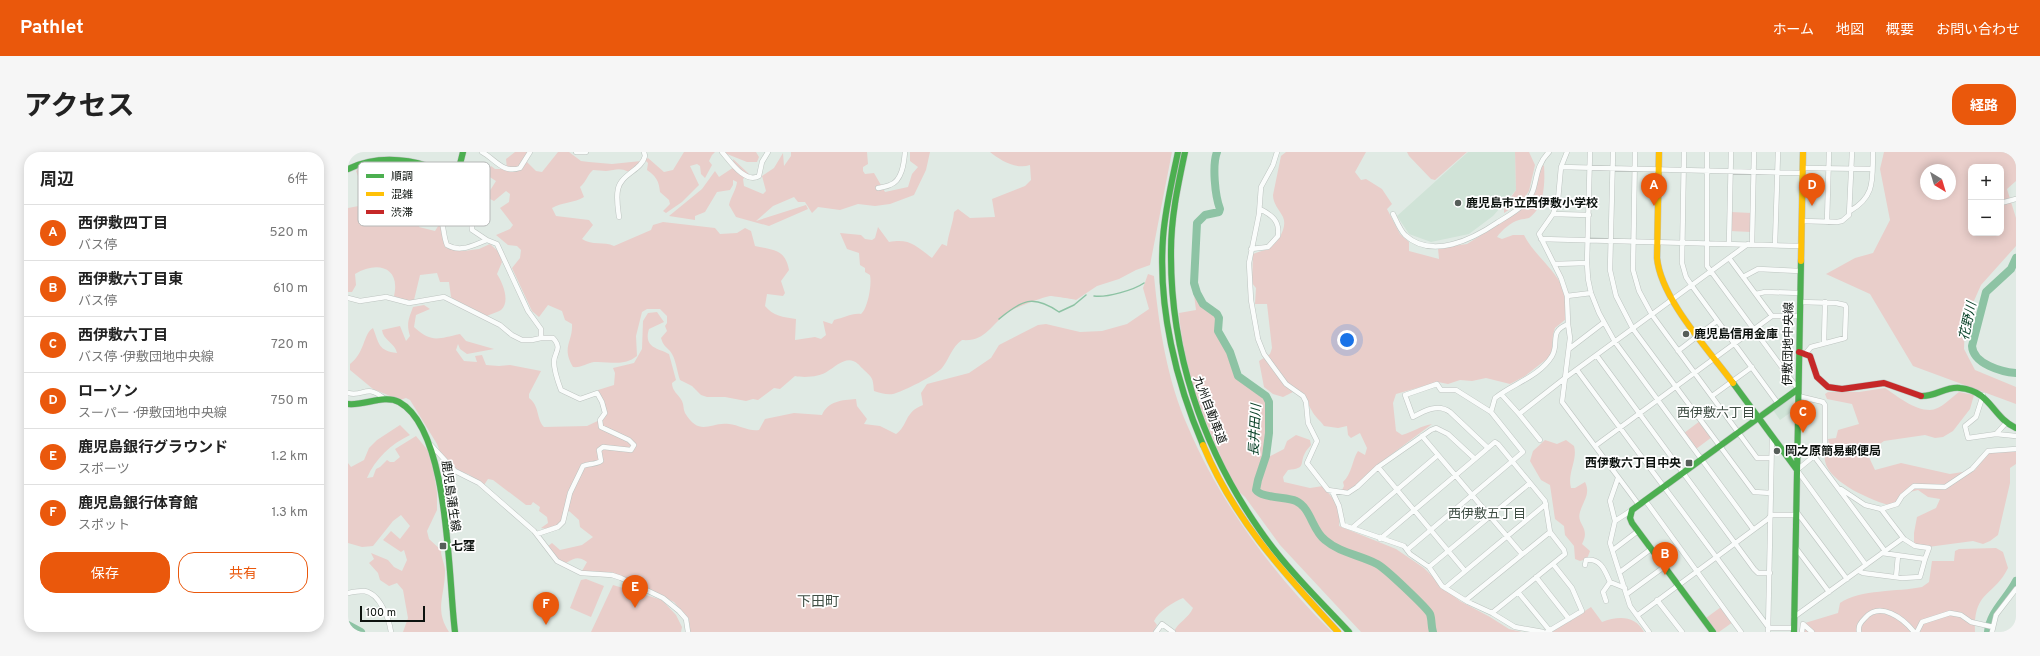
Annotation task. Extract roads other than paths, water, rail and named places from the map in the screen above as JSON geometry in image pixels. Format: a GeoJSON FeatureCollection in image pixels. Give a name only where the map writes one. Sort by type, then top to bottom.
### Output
{"type":"FeatureCollection","features":[{"type":"Feature","properties":{"kind":"main road"},"geometry":{"type":"LineString","coordinates":[[461,162],[465,152]]}},
{"type":"Feature","properties":{"kind":"main road","name":"九州自動車道"},"geometry":{"type":"LineString","coordinates":[[1178,152],[1167,205],[1162,250],[1164,293],[1172,348],[1182,392],[1189,414],[1216,476],[1253,535],[1301,593],[1338,632]]}},
{"type":"Feature","properties":{"kind":"main road","name":"九州自動車道"},"geometry":{"type":"LineString","coordinates":[[1185,152],[1179,176],[1172,237],[1171,262],[1175,320],[1189,390],[1197,412],[1224,471],[1259,530],[1349,632]]}},
{"type":"Feature","properties":{"kind":"main road"},"geometry":{"type":"LineString","coordinates":[[1659,152],[1657,242],[1658,270],[1663,287],[1796,470]]}},
{"type":"Feature","properties":{"kind":"main road","name":"伊敷団地中央線"},"geometry":{"type":"LineString","coordinates":[[1794,630],[1803,152]]}},
{"type":"Feature","properties":{"kind":"main road"},"geometry":{"type":"LineString","coordinates":[[382,162],[404,160],[412,162]]}},
{"type":"Feature","properties":{"kind":"main road"},"geometry":{"type":"LineString","coordinates":[[348,169],[358,165]]}},
{"type":"Feature","properties":{"kind":"main road"},"geometry":{"type":"LineString","coordinates":[[1799,352],[1806,353],[1813,359],[1815,371],[1820,382],[1831,387],[1847,388],[1880,383],[1924,396],[1932,395],[1950,388],[1976,391],[1983,395],[2006,423],[2016,428]]}},
{"type":"Feature","properties":{"kind":"main road"},"geometry":{"type":"LineString","coordinates":[[1713,632],[1638,531],[1630,518],[1632,510],[1757,417],[1798,389]]}},
{"type":"Feature","properties":{"kind":"main road","name":"鹿児島蒲生線"},"geometry":{"type":"LineString","coordinates":[[348,404],[357,405],[385,399],[394,400],[408,407],[431,445],[439,474],[455,632]]}},
{"type":"Feature","properties":{"kind":"street"},"geometry":{"type":"LineString","coordinates":[[482,152],[494,163],[515,170],[520,168],[530,152]]}},
{"type":"Feature","properties":{"kind":"street"},"geometry":{"type":"LineString","coordinates":[[576,152],[586,152]]}},
{"type":"Feature","properties":{"kind":"street"},"geometry":{"type":"LineString","coordinates":[[619,218],[617,194],[619,185],[644,159],[644,152]]}},
{"type":"Feature","properties":{"kind":"street"},"geometry":{"type":"LineString","coordinates":[[722,152],[744,175],[751,178],[758,176],[762,162],[768,152]]}},
{"type":"Feature","properties":{"kind":"street"},"geometry":{"type":"LineString","coordinates":[[878,188],[890,186],[898,181],[904,162],[905,152]]}},
{"type":"Feature","properties":{"kind":"street"},"geometry":{"type":"LineString","coordinates":[[1278,152],[1261,187],[1260,209],[1248,263],[1249,291],[1264,354],[1286,384],[1301,394],[1305,399],[1308,423],[1317,442],[1307,463],[1328,490],[1348,493],[1378,468],[1422,436],[1436,428],[1441,429],[1475,459]]}},
{"type":"Feature","properties":{"kind":"street"},"geometry":{"type":"LineString","coordinates":[[1393,214],[1406,236],[1423,244],[1438,246],[1474,237],[1517,210],[1527,201],[1533,192],[1538,168],[1549,152]]}},
{"type":"Feature","properties":{"kind":"street"},"geometry":{"type":"LineString","coordinates":[[1566,152],[1561,168],[1558,200],[1553,214],[1540,231],[1541,239],[1554,264],[1567,296],[1570,335],[1562,402],[1639,505]]}},
{"type":"Feature","properties":{"kind":"street"},"geometry":{"type":"LineString","coordinates":[[1590,152],[1587,263],[1591,293],[1603,323],[1615,342],[1753,530]]}},
{"type":"Feature","properties":{"kind":"street"},"geometry":{"type":"LineString","coordinates":[[1613,152],[1610,260],[1612,284],[1623,312],[1633,329],[1677,386],[1754,492],[1771,493]]}},
{"type":"Feature","properties":{"kind":"street"},"geometry":{"type":"LineString","coordinates":[[1635,152],[1632,257],[1636,282],[1642,299],[1652,315],[1757,458],[1771,458]]}},
{"type":"Feature","properties":{"kind":"street"},"geometry":{"type":"LineString","coordinates":[[1684,152],[1682,263],[1686,277],[1778,402]]}},
{"type":"Feature","properties":{"kind":"street"},"geometry":{"type":"LineString","coordinates":[[1708,152],[1705,243],[1706,261],[1710,272],[1798,389]]}},
{"type":"Feature","properties":{"kind":"street"},"geometry":{"type":"LineString","coordinates":[[1728,244],[1731,152]]}},
{"type":"Feature","properties":{"kind":"street"},"geometry":{"type":"LineString","coordinates":[[1750,245],[1754,152]]}},
{"type":"Feature","properties":{"kind":"street"},"geometry":{"type":"LineString","coordinates":[[1775,245],[1778,152]]}},
{"type":"Feature","properties":{"kind":"street"},"geometry":{"type":"LineString","coordinates":[[1827,222],[1829,152]]}},
{"type":"Feature","properties":{"kind":"street"},"geometry":{"type":"LineString","coordinates":[[1802,221],[1827,222],[1842,221],[1846,219],[1850,211],[1852,152]]}},
{"type":"Feature","properties":{"kind":"street"},"geometry":{"type":"LineString","coordinates":[[1850,211],[1865,201],[1872,188],[1873,152]]}},
{"type":"Feature","properties":{"kind":"street"},"geometry":{"type":"LineString","coordinates":[[1561,168],[1777,173],[1803,170],[1872,169]]}},
{"type":"Feature","properties":{"kind":"street"},"geometry":{"type":"LineString","coordinates":[[2004,202],[2016,199]]}},
{"type":"Feature","properties":{"kind":"street"},"geometry":{"type":"LineString","coordinates":[[1251,249],[1268,247],[1278,236],[1277,222],[1270,215],[1260,209]]}},
{"type":"Feature","properties":{"kind":"street"},"geometry":{"type":"LineString","coordinates":[[1553,214],[1588,215]]}},
{"type":"Feature","properties":{"kind":"street"},"geometry":{"type":"LineString","coordinates":[[443,226],[447,245],[451,247],[468,248],[487,240]]}},
{"type":"Feature","properties":{"kind":"street"},"geometry":{"type":"LineString","coordinates":[[472,226],[472,230],[499,246],[528,311],[541,330],[541,338]]}},
{"type":"Feature","properties":{"kind":"street"},"geometry":{"type":"LineString","coordinates":[[1541,239],[1801,246]]}},
{"type":"Feature","properties":{"kind":"street"},"geometry":{"type":"LineString","coordinates":[[1519,414],[1565,378],[1729,258],[1750,245]]}},
{"type":"Feature","properties":{"kind":"street"},"geometry":{"type":"LineString","coordinates":[[1729,258],[1772,316]]}},
{"type":"Feature","properties":{"kind":"street"},"geometry":{"type":"LineString","coordinates":[[1554,264],[1587,263]]}},
{"type":"Feature","properties":{"kind":"street"},"geometry":{"type":"LineString","coordinates":[[1743,277],[1758,269],[1800,271]]}},
{"type":"Feature","properties":{"kind":"street"},"geometry":{"type":"LineString","coordinates":[[1756,294],[1765,292],[1800,293]]}},
{"type":"Feature","properties":{"kind":"street"},"geometry":{"type":"LineString","coordinates":[[1567,296],[1591,293]]}},
{"type":"Feature","properties":{"kind":"street"},"geometry":{"type":"LineString","coordinates":[[348,298],[360,301],[386,297],[409,302],[444,297],[500,325],[512,335],[522,340],[553,338],[557,344],[558,350],[554,361],[561,390],[580,399],[596,393],[602,402],[605,413],[600,420],[601,427],[629,440],[634,445],[631,450],[603,447],[599,450],[601,461],[596,464],[586,464],[583,466],[570,493],[563,522],[558,527],[537,534]]}},
{"type":"Feature","properties":{"kind":"street"},"geometry":{"type":"LineString","coordinates":[[1800,302],[1836,303],[1845,305],[1846,308],[1845,338],[1812,347],[1806,353]]}},
{"type":"Feature","properties":{"kind":"street"},"geometry":{"type":"LineString","coordinates":[[1824,343],[1825,302]]}},
{"type":"Feature","properties":{"kind":"street"},"geometry":{"type":"LineString","coordinates":[[1595,446],[1772,316],[1800,316]]}},
{"type":"Feature","properties":{"kind":"street"},"geometry":{"type":"LineString","coordinates":[[1678,350],[1717,321]]}},
{"type":"Feature","properties":{"kind":"street"},"geometry":{"type":"LineString","coordinates":[[1569,349],[1603,323]]}},
{"type":"Feature","properties":{"kind":"street"},"geometry":{"type":"LineString","coordinates":[[1491,412],[1492,404],[1501,394],[1526,379],[1547,362],[1554,351],[1556,332],[1560,327],[1568,324]]}},
{"type":"Feature","properties":{"kind":"street"},"geometry":{"type":"LineString","coordinates":[[1597,356],[1758,573],[1770,573]]}},
{"type":"Feature","properties":{"kind":"street"},"geometry":{"type":"LineString","coordinates":[[1712,396],[1752,367]]}},
{"type":"Feature","properties":{"kind":"street"},"geometry":{"type":"LineString","coordinates":[[1577,370],[1664,486],[1768,630]]}},
{"type":"Feature","properties":{"kind":"street"},"geometry":{"type":"LineString","coordinates":[[1407,550],[1514,462],[1523,452],[1491,412],[1456,390],[1441,390],[1437,384],[1405,395],[1413,417],[1437,407],[1446,409],[1488,448]]}},
{"type":"Feature","properties":{"kind":"street"},"geometry":{"type":"LineString","coordinates":[[348,393],[353,394],[369,391],[385,399]]}},
{"type":"Feature","properties":{"kind":"street"},"geometry":{"type":"LineString","coordinates":[[1501,394],[1540,440]]}},
{"type":"Feature","properties":{"kind":"street"},"geometry":{"type":"LineString","coordinates":[[1983,395],[1976,416],[1965,426],[1968,438],[1987,434],[2016,436]]}},
{"type":"Feature","properties":{"kind":"street"},"geometry":{"type":"LineString","coordinates":[[1798,396],[1823,402],[1825,405],[1823,450],[1796,470],[1866,565]]}},
{"type":"Feature","properties":{"kind":"street"},"geometry":{"type":"LineString","coordinates":[[1996,434],[2006,423]]}},
{"type":"Feature","properties":{"kind":"street"},"geometry":{"type":"LineString","coordinates":[[1422,436],[1522,554]]}},
{"type":"Feature","properties":{"kind":"street"},"geometry":{"type":"LineString","coordinates":[[1768,630],[1772,437]]}},
{"type":"Feature","properties":{"kind":"street"},"geometry":{"type":"LineString","coordinates":[[1380,539],[1495,442],[1514,462],[1546,504],[1550,532],[1564,550],[1565,554],[1492,613]]}},
{"type":"Feature","properties":{"kind":"street"},"geometry":{"type":"LineString","coordinates":[[431,445],[455,471],[479,484],[537,534],[554,558],[562,564],[581,573],[612,575],[621,578],[663,598],[686,619],[688,632]]}},
{"type":"Feature","properties":{"kind":"street"},"geometry":{"type":"LineString","coordinates":[[1838,488],[1865,505],[1881,509],[1897,504],[1902,496],[1914,486],[1945,487],[1972,469],[1988,451],[2016,449]]}},
{"type":"Feature","properties":{"kind":"street"},"geometry":{"type":"LineString","coordinates":[[1352,528],[1438,455]]}},
{"type":"Feature","properties":{"kind":"street"},"geometry":{"type":"LineString","coordinates":[[1814,456],[1884,552],[1898,556],[1925,559]]}},
{"type":"Feature","properties":{"kind":"street"},"geometry":{"type":"LineString","coordinates":[[1378,468],[1465,571]]}},
{"type":"Feature","properties":{"kind":"street"},"geometry":{"type":"LineString","coordinates":[[1618,478],[1610,500],[1615,521],[1610,543],[1632,610],[1638,615],[1649,632]]}},
{"type":"Feature","properties":{"kind":"street"},"geometry":{"type":"LineString","coordinates":[[1429,567],[1530,483]]}},
{"type":"Feature","properties":{"kind":"street"},"geometry":{"type":"LineString","coordinates":[[1332,491],[1339,506],[1344,526],[1399,544],[1429,567],[1445,588],[1515,627],[1542,632]]}},
{"type":"Feature","properties":{"kind":"street"},"geometry":{"type":"LineString","coordinates":[[1645,500],[1741,632]]}},
{"type":"Feature","properties":{"kind":"street"},"geometry":{"type":"LineString","coordinates":[[1445,588],[1546,504]]}},
{"type":"Feature","properties":{"kind":"street"},"geometry":{"type":"LineString","coordinates":[[1859,570],[1863,573],[1896,577],[1920,577],[1929,548],[1914,546],[1903,538],[1881,509]]}},
{"type":"Feature","properties":{"kind":"street"},"geometry":{"type":"LineString","coordinates":[[1615,521],[1632,510]]}},
{"type":"Feature","properties":{"kind":"street"},"geometry":{"type":"LineString","coordinates":[[1638,615],[1768,519],[1771,515],[1796,513],[1847,579]]}},
{"type":"Feature","properties":{"kind":"street"},"geometry":{"type":"LineString","coordinates":[[1613,550],[1638,531]]}},
{"type":"Feature","properties":{"kind":"street"},"geometry":{"type":"LineString","coordinates":[[1466,600],[1550,532]]}},
{"type":"Feature","properties":{"kind":"street"},"geometry":{"type":"LineString","coordinates":[[1794,617],[1903,538]]}},
{"type":"Feature","properties":{"kind":"street"},"geometry":{"type":"LineString","coordinates":[[1796,548],[1829,592]]}},
{"type":"Feature","properties":{"kind":"street"},"geometry":{"type":"LineString","coordinates":[[1620,572],[1651,549]]}},
{"type":"Feature","properties":{"kind":"street"},"geometry":{"type":"LineString","coordinates":[[1896,577],[1898,556]]}},
{"type":"Feature","properties":{"kind":"street"},"geometry":{"type":"LineString","coordinates":[[1585,565],[1586,560],[1601,564],[1610,582],[1625,588]]}},
{"type":"Feature","properties":{"kind":"street"},"geometry":{"type":"LineString","coordinates":[[1518,592],[1549,632],[1582,611],[1580,603],[1572,588],[1553,564]]}},
{"type":"Feature","properties":{"kind":"street"},"geometry":{"type":"LineString","coordinates":[[1627,594],[1664,567]]}},
{"type":"Feature","properties":{"kind":"street"},"geometry":{"type":"LineString","coordinates":[[1536,577],[1569,619]]}},
{"type":"Feature","properties":{"kind":"street"},"geometry":{"type":"LineString","coordinates":[[1606,601],[1603,592],[1610,582]]}},
{"type":"Feature","properties":{"kind":"street"},"geometry":{"type":"LineString","coordinates":[[1917,632],[1922,622],[1947,613],[1961,615],[1971,622],[1993,630],[1996,615],[2016,589]]}},
{"type":"Feature","properties":{"kind":"street"},"geometry":{"type":"LineString","coordinates":[[348,593],[365,591],[373,595],[384,613],[391,632]]}},
{"type":"Feature","properties":{"kind":"street"},"geometry":{"type":"LineString","coordinates":[[1657,600],[1682,632]]}},
{"type":"Feature","properties":{"kind":"street"},"geometry":{"type":"LineString","coordinates":[[1858,632],[1860,624],[1871,612],[1876,611],[1901,617],[1914,632]]}},
{"type":"Feature","properties":{"kind":"street"},"geometry":{"type":"LineString","coordinates":[[1156,632],[1162,624],[1173,632]]}},
{"type":"Feature","properties":{"kind":"street"},"geometry":{"type":"LineString","coordinates":[[1802,632],[1803,624],[1812,632]]}},
{"type":"Feature","properties":{"kind":"street"},"geometry":{"type":"LineString","coordinates":[[1768,630],[1794,630]]}},
{"type":"Feature","properties":{"kind":"waterway","name":"長井田川"},"geometry":{"type":"LineString","coordinates":[[1217,152],[1215,158],[1215,180],[1220,209],[1219,212],[1205,215],[1197,223],[1194,283],[1203,304],[1217,314],[1219,318],[1218,331],[1230,352],[1238,376],[1266,396],[1269,402],[1269,433],[1266,456],[1256,490],[1263,495],[1292,500],[1301,504],[1317,531],[1325,540],[1337,548],[1377,564],[1388,572],[1427,610],[1431,616],[1433,632]]}},
{"type":"Feature","properties":{"kind":"waterway","name":"花野川"},"geometry":{"type":"LineString","coordinates":[[2016,258],[2011,269],[1986,292],[1972,346],[1977,358],[1989,366],[2003,371],[2016,373]]}},
{"type":"Feature","properties":{"kind":"waterway"},"geometry":{"type":"LineString","coordinates":[[1094,296],[1105,296],[1120,293],[1144,283]]}},
{"type":"Feature","properties":{"kind":"waterway"},"geometry":{"type":"LineString","coordinates":[[999,319],[1014,307],[1035,301],[1050,306],[1059,312],[1074,305],[1086,295]]}},
{"type":"Feature","properties":{"kind":"waterway","name":"花野川"},"geometry":{"type":"LineString","coordinates":[[1988,632],[1989,625],[1995,611],[2016,581]]}},
{"type":"Feature","properties":{"kind":"waterway"},"geometry":{"type":"LineString","coordinates":[[348,625],[361,632]]}},
{"type":"Feature","properties":{"kind":"place","name":"鹿児島市立西伊敷小学校"},"geometry":{"type":"Point","coordinates":[1458,203]}},
{"type":"Feature","properties":{"kind":"place","name":"西伊敷四丁目"},"geometry":{"type":"Point","coordinates":[1654,206]}},
{"type":"Feature","properties":{"kind":"place","name":"ローソン"},"geometry":{"type":"Point","coordinates":[1812,206]}},
{"type":"Feature","properties":{"kind":"place","name":"鹿児島信用金庫"},"geometry":{"type":"Point","coordinates":[1686,334]}},
{"type":"Feature","properties":{"kind":"place","name":"西伊敷六丁目"},"geometry":{"type":"Point","coordinates":[1803,433]}},
{"type":"Feature","properties":{"kind":"place","name":"岡之原簡易郵便局"},"geometry":{"type":"Point","coordinates":[1777,451]}},
{"type":"Feature","properties":{"kind":"place","name":"西伊敷六丁目中央"},"geometry":{"type":"Point","coordinates":[1689,463]}},
{"type":"Feature","properties":{"kind":"place","name":"七窪"},"geometry":{"type":"Point","coordinates":[443,546]}},
{"type":"Feature","properties":{"kind":"place","name":"西伊敷六丁目東"},"geometry":{"type":"Point","coordinates":[1665,575]}},
{"type":"Feature","properties":{"kind":"place","name":"鹿児島銀行グラウンド"},"geometry":{"type":"Point","coordinates":[635,608]}},
{"type":"Feature","properties":{"kind":"place","name":"鹿児島銀行体育館"},"geometry":{"type":"Point","coordinates":[546,625]}},
{"type":"Feature","properties":{"kind":"district","name":"西伊敷六丁目"},"geometry":{"type":"Point","coordinates":[1716,412]}},
{"type":"Feature","properties":{"kind":"district","name":"西伊敷五丁目"},"geometry":{"type":"Point","coordinates":[1487,513]}},
{"type":"Feature","properties":{"kind":"district","name":"下田町"},"geometry":{"type":"Point","coordinates":[818,601]}}]}
